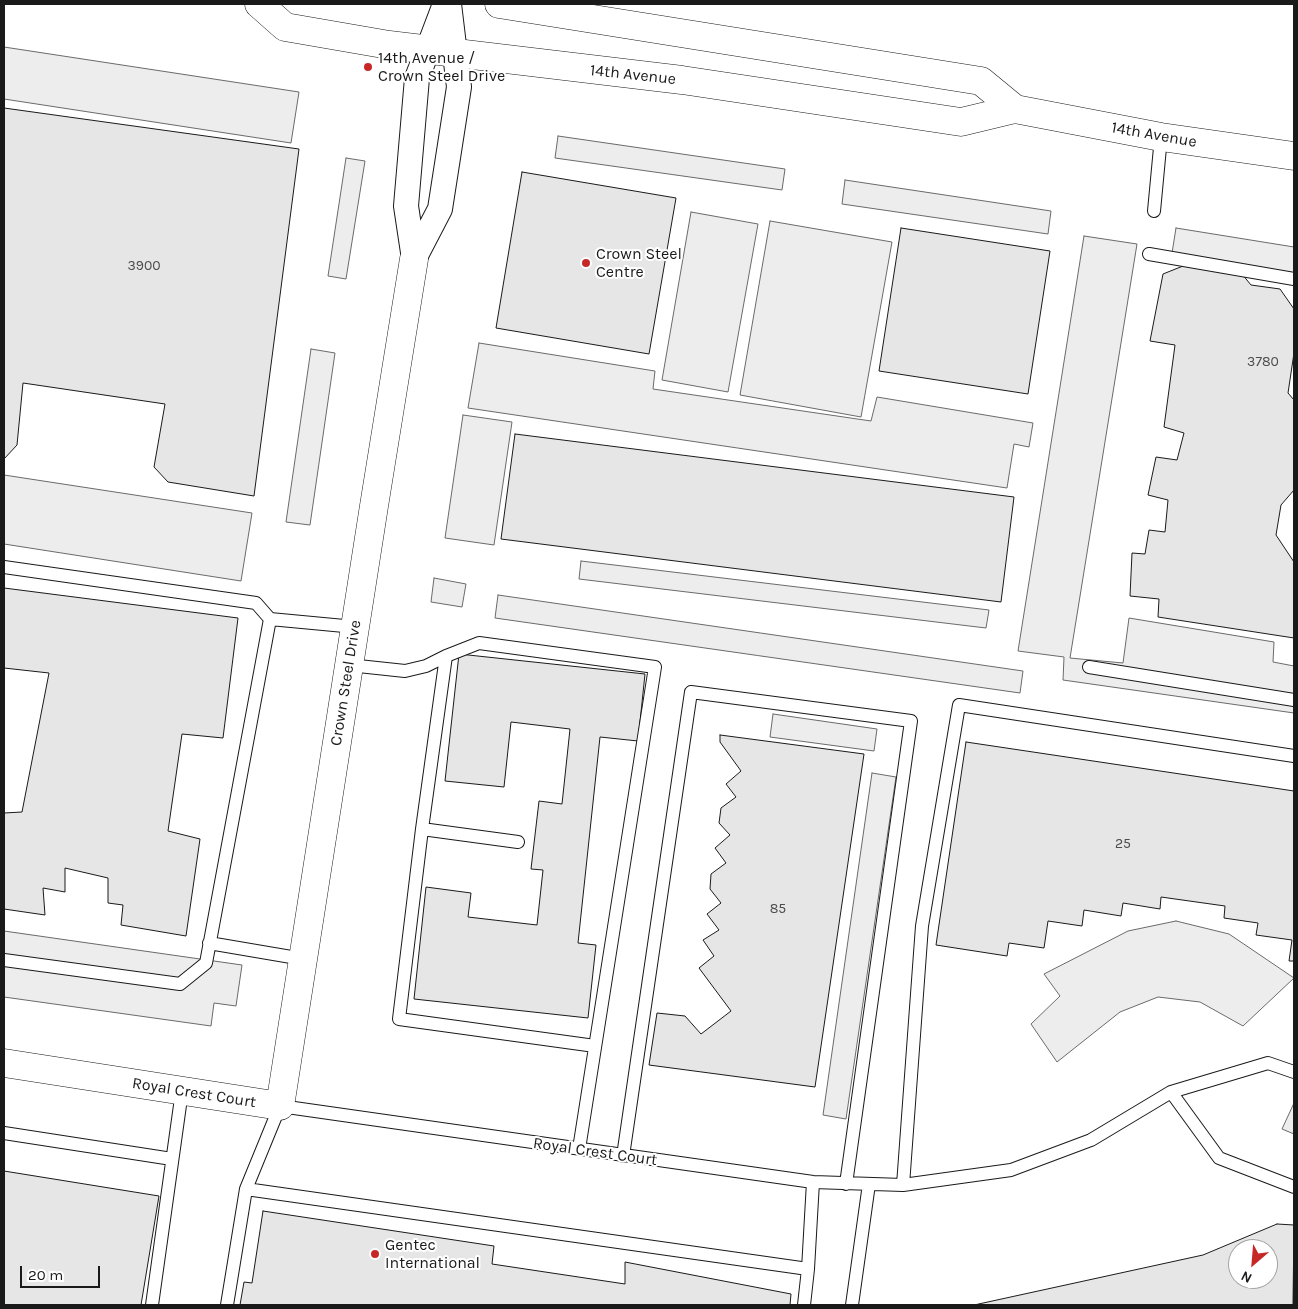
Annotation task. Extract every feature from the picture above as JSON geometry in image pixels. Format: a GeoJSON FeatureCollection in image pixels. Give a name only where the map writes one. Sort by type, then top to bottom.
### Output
{"type":"FeatureCollection","features":[{"type":"Feature","properties":{"kind":"main road","name":"14th Avenue"},"geometry":{"type":"LineString","coordinates":[[259,4],[285,28],[389,45],[682,80],[960,122],[1015,109],[1161,137],[1294,156]]}},
{"type":"Feature","properties":{"kind":"main road","name":"14th Avenue"},"geometry":{"type":"LineString","coordinates":[[500,4],[981,81],[1015,109]]}},
{"type":"Feature","properties":{"kind":"main road","name":"Crown Steel Drive"},"geometry":{"type":"LineString","coordinates":[[280,1106],[414,259]]}},
{"type":"Feature","properties":{"kind":"main road","name":"Royal Crest Court"},"geometry":{"type":"LineString","coordinates":[[4,1063],[280,1106]]}},
{"type":"Feature","properties":{"kind":"street","name":"Crown Steel Drive"},"geometry":{"type":"LineString","coordinates":[[414,259],[406,206],[417,78],[444,4]]}},
{"type":"Feature","properties":{"kind":"street","name":"Crown Steel Drive"},"geometry":{"type":"LineString","coordinates":[[414,259],[440,210],[459,87],[449,4]]}},
{"type":"Feature","properties":{"kind":"lane"},"geometry":{"type":"LineString","coordinates":[[1154,211],[1161,137]]}},
{"type":"Feature","properties":{"kind":"lane"},"geometry":{"type":"LineString","coordinates":[[1149,254],[1294,279]]}},
{"type":"Feature","properties":{"kind":"lane"},"geometry":{"type":"LineString","coordinates":[[4,566],[256,603],[270,619],[355,628]]}},
{"type":"Feature","properties":{"kind":"lane"},"geometry":{"type":"LineString","coordinates":[[4,960],[180,984],[206,963],[270,619]]}},
{"type":"Feature","properties":{"kind":"lane"},"geometry":{"type":"LineString","coordinates":[[349,665],[405,671],[426,666],[479,643],[655,667],[579,1150]]}},
{"type":"Feature","properties":{"kind":"lane"},"geometry":{"type":"LineString","coordinates":[[446,656],[422,828],[399,1019],[595,1046]]}},
{"type":"Feature","properties":{"kind":"lane"},"geometry":{"type":"LineString","coordinates":[[1089,668],[1294,700]]}},
{"type":"Feature","properties":{"kind":"lane"},"geometry":{"type":"LineString","coordinates":[[623,1156],[692,692],[911,721],[846,1184]]}},
{"type":"Feature","properties":{"kind":"lane"},"geometry":{"type":"LineString","coordinates":[[903,1185],[922,926],[959,705],[1294,756]]}},
{"type":"Feature","properties":{"kind":"lane"},"geometry":{"type":"LineString","coordinates":[[422,828],[518,842]]}},
{"type":"Feature","properties":{"kind":"lane"},"geometry":{"type":"LineString","coordinates":[[210,943],[303,959]]}},
{"type":"Feature","properties":{"kind":"lane","name":"Royal Crest Court"},"geometry":{"type":"LineString","coordinates":[[280,1106],[813,1182],[903,1185],[1011,1170],[1091,1140],[1171,1092],[1268,1063],[1294,1072]]}},
{"type":"Feature","properties":{"kind":"lane"},"geometry":{"type":"LineString","coordinates":[[152,1305],[182,1091]]}},
{"type":"Feature","properties":{"kind":"lane"},"geometry":{"type":"LineString","coordinates":[[1171,1092],[1219,1158],[1294,1187]]}},
{"type":"Feature","properties":{"kind":"lane"},"geometry":{"type":"LineString","coordinates":[[227,1305],[246,1189],[280,1106]]}},
{"type":"Feature","properties":{"kind":"lane"},"geometry":{"type":"LineString","coordinates":[[4,1133],[172,1159]]}},
{"type":"Feature","properties":{"kind":"lane"},"geometry":{"type":"LineString","coordinates":[[804,1305],[813,1182]]}},
{"type":"Feature","properties":{"kind":"lane"},"geometry":{"type":"LineString","coordinates":[[852,1305],[869,1184]]}},
{"type":"Feature","properties":{"kind":"lane"},"geometry":{"type":"LineString","coordinates":[[246,1189],[808,1269]]}},
{"type":"Feature","properties":{"kind":"shaded area"},"geometry":{"type":"Polygon","coordinates":[[[4,47],[299,92],[291,143],[4,99],[4,47]]]}},
{"type":"Feature","properties":{"kind":"shaded area"},"geometry":{"type":"Polygon","coordinates":[[[558,136],[785,169],[782,190],[555,158],[558,136]]]}},
{"type":"Feature","properties":{"kind":"shaded area"},"geometry":{"type":"Polygon","coordinates":[[[346,158],[365,161],[346,279],[328,276],[346,158]]]}},
{"type":"Feature","properties":{"kind":"shaded area"},"geometry":{"type":"Polygon","coordinates":[[[845,180],[1051,211],[1048,234],[842,204],[845,180]]]}},
{"type":"Feature","properties":{"kind":"shaded area"},"geometry":{"type":"Polygon","coordinates":[[[691,212],[758,224],[728,392],[662,380],[691,212]]]}},
{"type":"Feature","properties":{"kind":"shaded area"},"geometry":{"type":"Polygon","coordinates":[[[770,221],[892,242],[861,417],[740,395],[770,221]]]}},
{"type":"Feature","properties":{"kind":"shaded area"},"geometry":{"type":"Polygon","coordinates":[[[1176,228],[1294,247],[1294,273],[1172,253],[1176,228]]]}},
{"type":"Feature","properties":{"kind":"shaded area"},"geometry":{"type":"Polygon","coordinates":[[[1084,236],[1137,244],[1070,658],[1123,663],[1129,618],[1274,642],[1273,662],[1294,666],[1294,713],[1063,680],[1064,657],[1018,651],[1084,236]]]}},
{"type":"Feature","properties":{"kind":"shaded area"},"geometry":{"type":"Polygon","coordinates":[[[479,343],[655,371],[653,389],[871,421],[877,397],[1033,423],[1029,447],[1014,444],[1007,488],[468,408],[479,343]]]}},
{"type":"Feature","properties":{"kind":"shaded area"},"geometry":{"type":"Polygon","coordinates":[[[311,349],[335,353],[310,525],[286,522],[311,349]]]}},
{"type":"Feature","properties":{"kind":"shaded area"},"geometry":{"type":"Polygon","coordinates":[[[463,415],[512,422],[494,545],[445,538],[463,415]]]}},
{"type":"Feature","properties":{"kind":"shaded area"},"geometry":{"type":"Polygon","coordinates":[[[4,475],[252,513],[241,581],[4,544],[4,475]]]}},
{"type":"Feature","properties":{"kind":"shaded area"},"geometry":{"type":"Polygon","coordinates":[[[581,561],[989,610],[986,628],[579,579],[581,561]]]}},
{"type":"Feature","properties":{"kind":"shaded area"},"geometry":{"type":"Polygon","coordinates":[[[434,578],[466,584],[462,607],[431,602],[434,578]]]}},
{"type":"Feature","properties":{"kind":"shaded area"},"geometry":{"type":"Polygon","coordinates":[[[498,595],[1023,671],[1020,693],[495,618],[498,595]]]}},
{"type":"Feature","properties":{"kind":"shaded area"},"geometry":{"type":"Polygon","coordinates":[[[773,714],[877,729],[874,751],[770,737],[773,714]]]}},
{"type":"Feature","properties":{"kind":"shaded area"},"geometry":{"type":"Polygon","coordinates":[[[872,773],[896,777],[846,1119],[823,1115],[872,773]]]}},
{"type":"Feature","properties":{"kind":"shaded area"},"geometry":{"type":"Polygon","coordinates":[[[1176,921],[1229,934],[1294,978],[1243,1026],[1200,1002],[1158,997],[1120,1012],[1057,1062],[1031,1024],[1060,996],[1044,974],[1128,931],[1176,921]]]}},
{"type":"Feature","properties":{"kind":"shaded area"},"geometry":{"type":"Polygon","coordinates":[[[4,931],[242,965],[236,1006],[214,1003],[211,1026],[4,997],[4,931]]]}},
{"type":"Feature","properties":{"kind":"shaded area"},"geometry":{"type":"Polygon","coordinates":[[[1294,1103],[1294,1134],[1282,1129],[1294,1103]]]}},
{"type":"Feature","properties":{"kind":"building"},"geometry":{"type":"Polygon","coordinates":[[[4,108],[299,149],[254,496],[168,482],[154,467],[165,404],[23,383],[17,445],[4,459],[4,108]]]}},
{"type":"Feature","properties":{"kind":"building","name":"Crown Steel Centre"},"geometry":{"type":"Polygon","coordinates":[[[522,172],[676,198],[649,354],[496,328],[522,172]]]}},
{"type":"Feature","properties":{"kind":"building"},"geometry":{"type":"Polygon","coordinates":[[[901,228],[1050,251],[1028,394],[879,371],[901,228]]]}},
{"type":"Feature","properties":{"kind":"building"},"geometry":{"type":"Polygon","coordinates":[[[1183,266],[1242,274],[1251,285],[1280,289],[1294,309],[1294,353],[1288,393],[1294,400],[1294,490],[1281,505],[1276,535],[1294,562],[1294,638],[1158,617],[1159,599],[1130,596],[1132,553],[1145,554],[1149,530],[1165,532],[1168,500],[1148,495],[1156,457],[1177,460],[1184,433],[1164,427],[1175,345],[1150,341],[1163,274],[1183,266]]]}},
{"type":"Feature","properties":{"kind":"building"},"geometry":{"type":"Polygon","coordinates":[[[515,434],[1014,497],[1001,602],[501,539],[515,434]]]}},
{"type":"Feature","properties":{"kind":"building"},"geometry":{"type":"Polygon","coordinates":[[[4,588],[238,618],[223,738],[182,734],[168,831],[200,839],[186,936],[121,925],[123,905],[108,903],[108,878],[65,868],[65,892],[43,888],[45,915],[4,909],[4,813],[22,812],[49,673],[4,668],[4,588]]]}},
{"type":"Feature","properties":{"kind":"building"},"geometry":{"type":"Polygon","coordinates":[[[459,654],[645,674],[638,741],[600,737],[578,943],[596,945],[588,1018],[414,999],[426,887],[471,893],[468,917],[537,925],[543,870],[531,869],[539,801],[562,804],[570,729],[511,722],[504,787],[445,781],[459,654]]]}},
{"type":"Feature","properties":{"kind":"building"},"geometry":{"type":"Polygon","coordinates":[[[720,735],[864,754],[815,1087],[649,1065],[657,1013],[685,1016],[701,1034],[731,1011],[699,968],[714,956],[703,940],[719,930],[707,914],[721,903],[710,889],[711,874],[726,863],[715,848],[730,835],[719,823],[721,808],[736,797],[726,784],[741,771],[720,742],[720,735]]]}},
{"type":"Feature","properties":{"kind":"building"},"geometry":{"type":"Polygon","coordinates":[[[966,742],[1294,791],[1294,961],[1289,961],[1292,940],[1256,935],[1258,923],[1224,918],[1225,906],[1161,897],[1160,909],[1123,903],[1121,916],[1084,910],[1082,926],[1048,921],[1044,948],[1009,943],[1007,956],[936,945],[966,742]]]}},
{"type":"Feature","properties":{"kind":"building"},"geometry":{"type":"Polygon","coordinates":[[[4,1171],[159,1196],[141,1305],[4,1305],[4,1171]]]}},
{"type":"Feature","properties":{"kind":"building","name":"Gentec International"},"geometry":{"type":"Polygon","coordinates":[[[263,1211],[494,1246],[492,1264],[625,1284],[625,1262],[791,1294],[790,1305],[240,1305],[244,1282],[252,1283],[263,1211]]]}},
{"type":"Feature","properties":{"kind":"building"},"geometry":{"type":"Polygon","coordinates":[[[1277,1224],[1294,1225],[1293,1305],[974,1305],[1203,1255],[1228,1245],[1228,1289],[1278,1289],[1278,1239],[1241,1239],[1277,1224]]]}},
{"type":"Feature","properties":{"kind":"place","name":"14th Avenue / Crown Steel Drive"},"geometry":{"type":"Point","coordinates":[368,67]}},
{"type":"Feature","properties":{"kind":"place","name":"Crown Steel Centre"},"geometry":{"type":"Point","coordinates":[586,263]}},
{"type":"Feature","properties":{"kind":"place","name":"Gentec International"},"geometry":{"type":"Point","coordinates":[375,1254]}}]}
